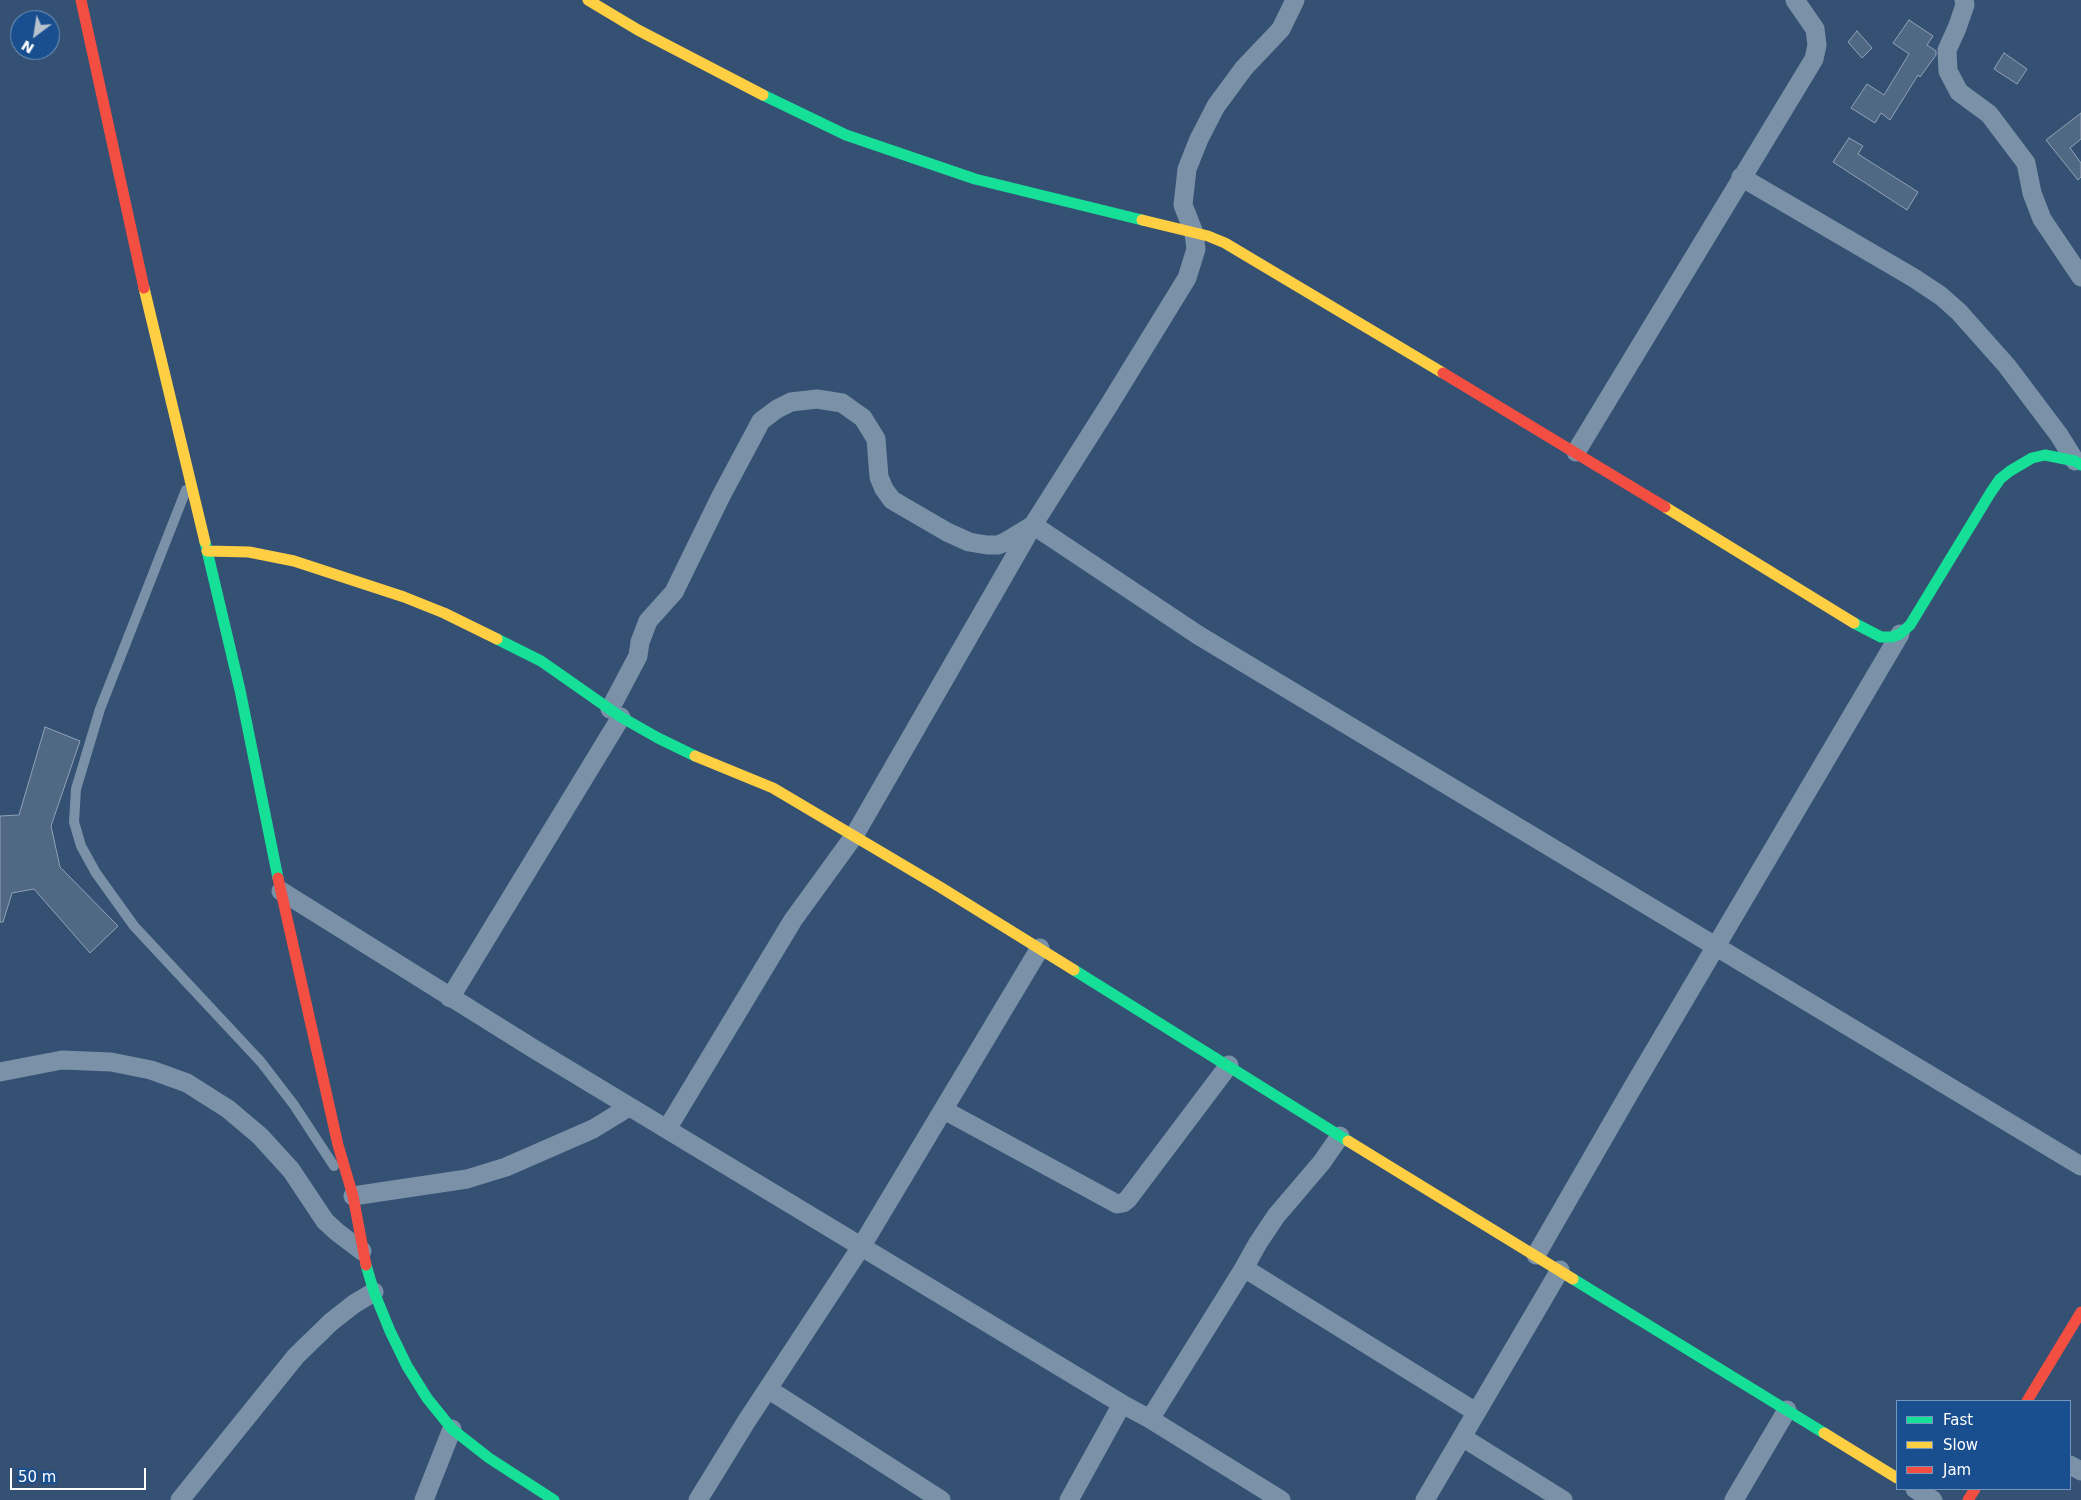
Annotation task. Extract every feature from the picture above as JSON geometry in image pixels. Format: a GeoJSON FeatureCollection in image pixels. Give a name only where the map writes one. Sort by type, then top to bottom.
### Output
{"type":"FeatureCollection","features":[{"type":"Feature","properties":{"kind":"street"},"geometry":{"type":"LineString","coordinates":[[80,0],[190,482],[240,690],[281,891],[338,1145],[353,1196],[362,1251],[374,1292],[407,1366],[427,1398],[452,1429],[490,1458],[554,1500]]}},
{"type":"Feature","properties":{"kind":"street"},"geometry":{"type":"LineString","coordinates":[[588,0],[638,30],[753,90],[846,135],[975,179],[1208,236],[1240,251],[1576,452],[1870,633],[1881,637],[1892,637],[1900,634]]}},
{"type":"Feature","properties":{"kind":"street"},"geometry":{"type":"LineString","coordinates":[[666,1129],[793,920],[854,836],[1033,525],[1110,405],[1187,278],[1196,250],[1194,233],[1184,205],[1187,169],[1199,138],[1216,106],[1244,68],[1281,29],[1295,0]]}},
{"type":"Feature","properties":{"kind":"street"},"geometry":{"type":"LineString","coordinates":[[1576,452],[1814,59],[1817,45],[1816,29],[1796,0]]}},
{"type":"Feature","properties":{"kind":"street"},"geometry":{"type":"LineString","coordinates":[[1964,0],[1965,5],[1947,50],[1948,71],[1959,92],[1988,114],[2026,163],[2032,193],[2042,220],[2081,277]]}},
{"type":"Feature","properties":{"kind":"street"},"geometry":{"type":"LineString","coordinates":[[1741,177],[1914,278],[1941,296],[1959,312],[2007,366],[2078,463]]}},
{"type":"Feature","properties":{"kind":"street"},"geometry":{"type":"LineString","coordinates":[[450,998],[616,713],[638,656],[640,642],[648,621],[674,592],[721,496],[761,421],[776,409],[791,402],[830,400],[842,403],[863,418],[876,439],[879,477],[884,489],[892,500],[947,532],[969,542],[998,545],[1033,525]]}},
{"type":"Feature","properties":{"kind":"street"},"geometry":{"type":"LineString","coordinates":[[1536,1255],[1900,634],[1917,615],[2000,479],[2015,467],[2039,456],[2059,456],[2078,463]]}},
{"type":"Feature","properties":{"kind":"street"},"geometry":{"type":"LineString","coordinates":[[1033,525],[1198,635],[2081,1166]]}},
{"type":"Feature","properties":{"kind":"street"},"geometry":{"type":"LineString","coordinates":[[207,551],[249,552],[294,561],[436,610],[541,661],[616,713],[658,738],[773,788],[1040,948],[1340,1136],[1896,1477]]}},
{"type":"Feature","properties":{"kind":"street"},"geometry":{"type":"LineString","coordinates":[[281,891],[450,998],[629,1107],[1122,1404],[1150,1419],[1269,1497]]}},
{"type":"Feature","properties":{"kind":"street"},"geometry":{"type":"LineString","coordinates":[[698,1500],[768,1388],[861,1247],[1040,948]]}},
{"type":"Feature","properties":{"kind":"street"},"geometry":{"type":"LineString","coordinates":[[0,1072],[62,1060],[111,1062],[151,1070],[187,1083],[228,1109],[260,1136],[290,1170],[325,1220],[362,1251]]}},
{"type":"Feature","properties":{"kind":"street"},"geometry":{"type":"LineString","coordinates":[[944,1110],[1117,1204],[1123,1203],[1132,1194],[1229,1065]]}},
{"type":"Feature","properties":{"kind":"street"},"geometry":{"type":"LineString","coordinates":[[353,1196],[467,1179],[506,1167],[593,1129],[629,1107]]}},
{"type":"Feature","properties":{"kind":"street"},"geometry":{"type":"LineString","coordinates":[[1150,1419],[1276,1216],[1305,1184],[1340,1136]]}},
{"type":"Feature","properties":{"kind":"street"},"geometry":{"type":"LineString","coordinates":[[1244,1268],[1476,1412]]}},
{"type":"Feature","properties":{"kind":"street"},"geometry":{"type":"LineString","coordinates":[[1425,1500],[1560,1270]]}},
{"type":"Feature","properties":{"kind":"street"},"geometry":{"type":"LineString","coordinates":[[180,1500],[296,1356],[338,1316],[374,1292]]}},
{"type":"Feature","properties":{"kind":"street"},"geometry":{"type":"LineString","coordinates":[[2028,1400],[2081,1312]]}},
{"type":"Feature","properties":{"kind":"street"},"geometry":{"type":"LineString","coordinates":[[768,1388],[941,1500]]}},
{"type":"Feature","properties":{"kind":"street"},"geometry":{"type":"LineString","coordinates":[[1069,1500],[1122,1404]]}},
{"type":"Feature","properties":{"kind":"street"},"geometry":{"type":"LineString","coordinates":[[1734,1500],[1787,1410]]}},
{"type":"Feature","properties":{"kind":"street"},"geometry":{"type":"LineString","coordinates":[[424,1500],[452,1429]]}},
{"type":"Feature","properties":{"kind":"street"},"geometry":{"type":"LineString","coordinates":[[1462,1437],[1563,1500]]}},
{"type":"Feature","properties":{"kind":"street"},"geometry":{"type":"LineString","coordinates":[[1917,1490],[1933,1500]]}},
{"type":"Feature","properties":{"kind":"lane"},"geometry":{"type":"LineString","coordinates":[[190,482],[100,709],[76,789],[74,822],[82,846],[96,873],[134,926],[261,1062],[294,1105],[353,1196]]}},
{"type":"Feature","properties":{"kind":"building"},"geometry":{"type":"Polygon","coordinates":[[[1909,20],[1933,36],[1927,45],[1936,51],[1936,55],[1920,77],[1918,75],[1890,120],[1881,113],[1875,123],[1851,108],[1867,84],[1884,95],[1909,54],[1893,43],[1909,20]]]}},
{"type":"Feature","properties":{"kind":"building"},"geometry":{"type":"Polygon","coordinates":[[[1857,31],[1872,48],[1862,58],[1848,42],[1857,31]]]}},
{"type":"Feature","properties":{"kind":"building"},"geometry":{"type":"Polygon","coordinates":[[[2004,53],[2027,69],[2017,84],[1994,69],[2004,53]]]}},
{"type":"Feature","properties":{"kind":"building"},"geometry":{"type":"Polygon","coordinates":[[[2081,113],[2081,139],[2070,148],[2081,163],[2081,177],[2078,180],[2046,140],[2081,113]]]}},
{"type":"Feature","properties":{"kind":"building"},"geometry":{"type":"Polygon","coordinates":[[[1849,138],[1863,146],[1858,154],[1918,192],[1907,210],[1833,162],[1849,138]]]}},
{"type":"Feature","properties":{"kind":"building"},"geometry":{"type":"Polygon","coordinates":[[[45,727],[80,741],[51,826],[60,867],[118,926],[90,953],[34,889],[12,893],[3,922],[0,922],[0,816],[19,815],[45,727]]]}},
{"type":"Feature","properties":{"kind":"traffic: fast"},"geometry":{"type":"LineString","coordinates":[[763,95],[846,135],[975,179],[1142,220]]}},
{"type":"Feature","properties":{"kind":"traffic: fast"},"geometry":{"type":"LineString","coordinates":[[1854,623],[1881,637],[1892,637],[1900,634],[1910,625],[1991,492],[2000,479],[2010,471],[2032,458],[2045,455],[2075,461],[2081,465]]}},
{"type":"Feature","properties":{"kind":"traffic: fast"},"geometry":{"type":"LineString","coordinates":[[205,542],[240,690],[278,878]]}},
{"type":"Feature","properties":{"kind":"traffic: fast"},"geometry":{"type":"LineString","coordinates":[[497,639],[541,661],[621,717],[695,756]]}},
{"type":"Feature","properties":{"kind":"traffic: fast"},"geometry":{"type":"LineString","coordinates":[[1074,970],[1348,1141]]}},
{"type":"Feature","properties":{"kind":"traffic: fast"},"geometry":{"type":"LineString","coordinates":[[366,1265],[374,1292],[390,1331],[407,1366],[427,1398],[452,1429],[489,1458],[554,1500]]}},
{"type":"Feature","properties":{"kind":"traffic: fast"},"geometry":{"type":"LineString","coordinates":[[1573,1279],[1824,1433]]}},
{"type":"Feature","properties":{"kind":"traffic: slow"},"geometry":{"type":"LineString","coordinates":[[588,0],[638,30],[763,95]]}},
{"type":"Feature","properties":{"kind":"traffic: slow"},"geometry":{"type":"LineString","coordinates":[[1142,220],[1208,236],[1225,243],[1443,373]]}},
{"type":"Feature","properties":{"kind":"traffic: slow"},"geometry":{"type":"LineString","coordinates":[[144,288],[205,542]]}},
{"type":"Feature","properties":{"kind":"traffic: slow"},"geometry":{"type":"LineString","coordinates":[[1665,507],[1854,623]]}},
{"type":"Feature","properties":{"kind":"traffic: slow"},"geometry":{"type":"LineString","coordinates":[[207,551],[249,552],[294,561],[404,597],[444,613],[497,639]]}},
{"type":"Feature","properties":{"kind":"traffic: slow"},"geometry":{"type":"LineString","coordinates":[[695,756],[773,788],[940,887],[1074,970]]}},
{"type":"Feature","properties":{"kind":"traffic: slow"},"geometry":{"type":"LineString","coordinates":[[1348,1141],[1573,1279]]}},
{"type":"Feature","properties":{"kind":"traffic: slow"},"geometry":{"type":"LineString","coordinates":[[1824,1433],[1896,1477]]}},
{"type":"Feature","properties":{"kind":"traffic: jam"},"geometry":{"type":"LineString","coordinates":[[81,0],[144,288]]}},
{"type":"Feature","properties":{"kind":"traffic: jam"},"geometry":{"type":"LineString","coordinates":[[1443,373],[1665,507]]}},
{"type":"Feature","properties":{"kind":"traffic: jam"},"geometry":{"type":"LineString","coordinates":[[278,878],[338,1145],[353,1196],[366,1265]]}},
{"type":"Feature","properties":{"kind":"traffic: jam"},"geometry":{"type":"LineString","coordinates":[[2028,1400],[2081,1312]]}},
{"type":"Feature","properties":{"kind":"traffic: jam"},"geometry":{"type":"LineString","coordinates":[[1968,1500],[1974,1490]]}}]}
